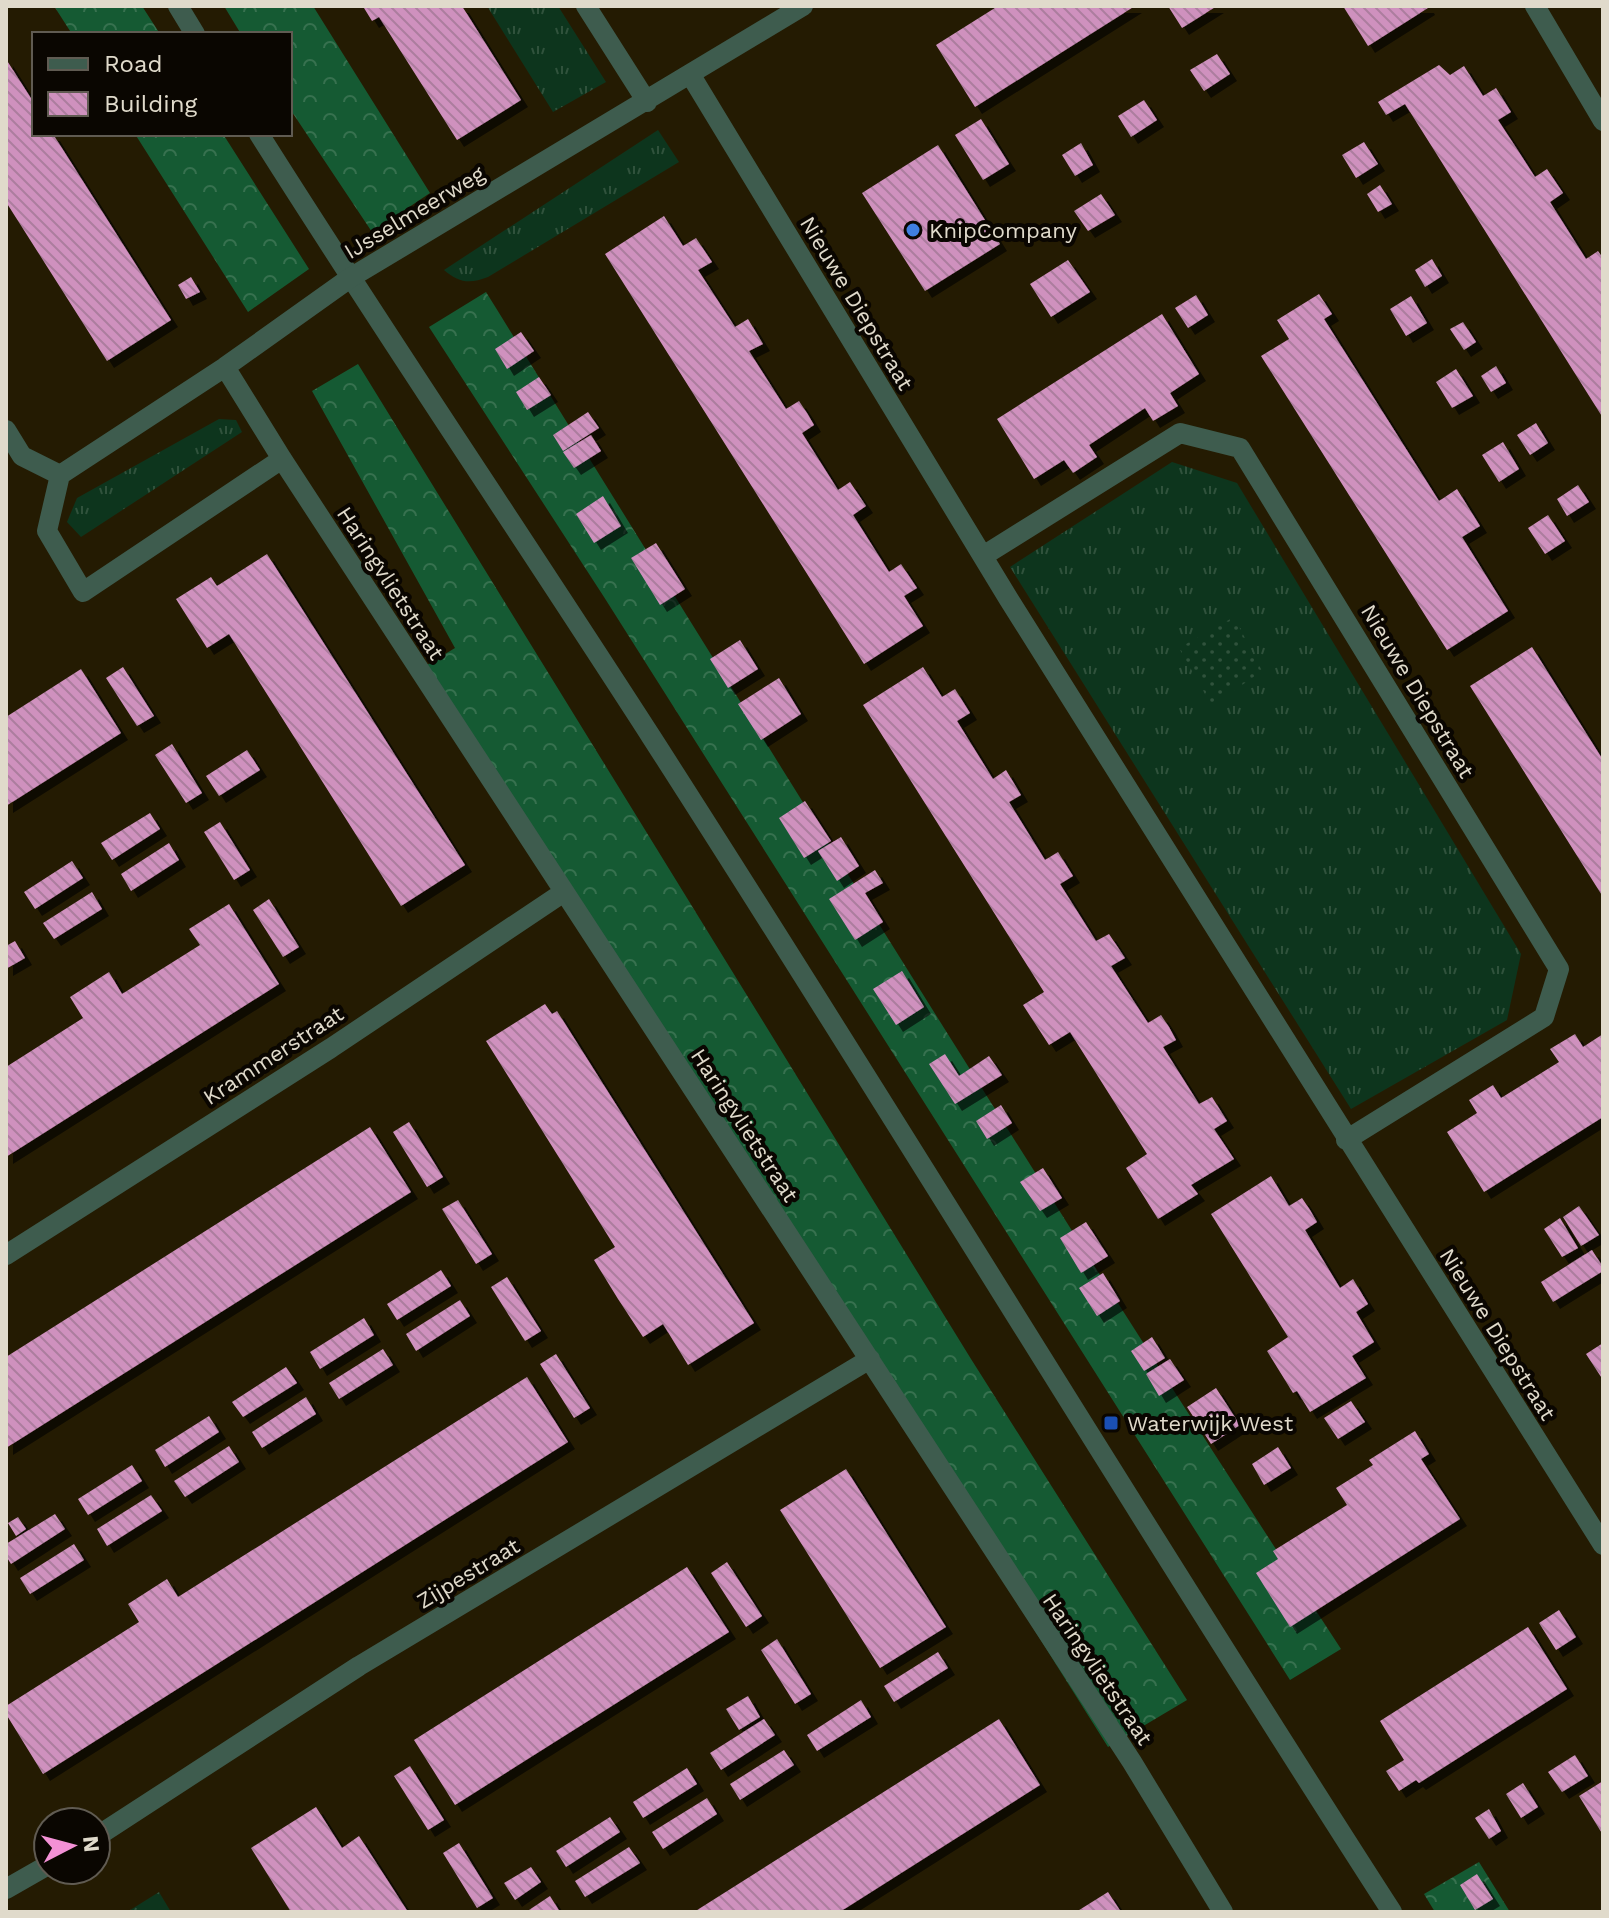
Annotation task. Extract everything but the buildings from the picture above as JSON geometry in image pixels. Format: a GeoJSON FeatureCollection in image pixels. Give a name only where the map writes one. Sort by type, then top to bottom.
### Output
{"type":"FeatureCollection","features":[{"type":"Feature","properties":{"kind":"street"},"geometry":{"type":"LineString","coordinates":[[178,6],[194,32]]}},
{"type":"Feature","properties":{"kind":"street"},"geometry":{"type":"LineString","coordinates":[[586,6],[647,102]]}},
{"type":"Feature","properties":{"kind":"street","name":"IJsselmeerweg"},"geometry":{"type":"LineString","coordinates":[[60,475],[225,367],[350,278],[803,6]]}},
{"type":"Feature","properties":{"kind":"street"},"geometry":{"type":"LineString","coordinates":[[1535,6],[1603,121]]}},
{"type":"Feature","properties":{"kind":"street","name":"Nieuwe Diepstraat"},"geometry":{"type":"LineString","coordinates":[[690,74],[983,556],[1346,1140],[1603,1545]]}},
{"type":"Feature","properties":{"kind":"street"},"geometry":{"type":"LineString","coordinates":[[260,136],[652,738],[1270,1723],[1392,1912]]}},
{"type":"Feature","properties":{"kind":"street","name":"Haringvlietstraat"},"geometry":{"type":"LineString","coordinates":[[225,367],[1019,1593],[1132,1762],[1223,1912]]}},
{"type":"Feature","properties":{"kind":"street"},"geometry":{"type":"LineString","coordinates":[[6,430],[22,456],[60,475],[47,531],[83,592],[282,459]]}},
{"type":"Feature","properties":{"kind":"street","name":"Nieuwe Diepstraat"},"geometry":{"type":"LineString","coordinates":[[983,556],[1180,433],[1240,448],[1559,969],[1544,1017],[1346,1140]]}},
{"type":"Feature","properties":{"kind":"street","name":"Krammerstraat"},"geometry":{"type":"LineString","coordinates":[[6,1255],[331,1048],[564,892]]}},
{"type":"Feature","properties":{"kind":"street","name":"Zijpestraat"},"geometry":{"type":"LineString","coordinates":[[112,1827],[359,1666],[870,1359]]}},
{"type":"Feature","properties":{"kind":"street"},"geometry":{"type":"LineString","coordinates":[[6,1889],[32,1874]]}},
{"type":"Feature","properties":{"kind":"green space"},"geometry":{"type":"Polygon","coordinates":[[[54,6],[142,6],[159,32],[71,32],[54,6]]]}},
{"type":"Feature","properties":{"kind":"green space"},"geometry":{"type":"Polygon","coordinates":[[[224,6],[313,6],[430,193],[372,232],[292,112],[292,32],[240,32],[224,6]]]}},
{"type":"Feature","properties":{"kind":"green space"},"geometry":{"type":"Polygon","coordinates":[[[487,6],[558,6],[606,82],[553,112],[487,6]]]}},
{"type":"Feature","properties":{"kind":"green space"},"geometry":{"type":"Polygon","coordinates":[[[658,130],[679,162],[488,277],[465,281],[444,270],[658,130]]]}},
{"type":"Feature","properties":{"kind":"green space"},"geometry":{"type":"Polygon","coordinates":[[[136,136],[224,136],[309,269],[248,312],[136,136]]]}},
{"type":"Feature","properties":{"kind":"green space"},"geometry":{"type":"Polygon","coordinates":[[[486,292],[1016,1142],[1341,1649],[1290,1680],[604,597],[429,327],[486,292]]]}},
{"type":"Feature","properties":{"kind":"green space"},"geometry":{"type":"Polygon","coordinates":[[[358,364],[971,1359],[1187,1700],[1108,1747],[427,665],[455,648],[312,391],[358,364]]]}},
{"type":"Feature","properties":{"kind":"green space"},"geometry":{"type":"Polygon","coordinates":[[[219,419],[236,420],[242,432],[81,537],[67,522],[77,498],[219,419]]]}},
{"type":"Feature","properties":{"kind":"green space"},"geometry":{"type":"Polygon","coordinates":[[[1172,462],[1237,483],[1521,954],[1507,1020],[1351,1109],[1010,567],[1172,462]]]}},
{"type":"Feature","properties":{"kind":"green space"},"geometry":{"type":"Polygon","coordinates":[[[1234,617],[1262,671],[1212,706],[1179,648],[1234,617]]]}},
{"type":"Feature","properties":{"kind":"green space"},"geometry":{"type":"Polygon","coordinates":[[[1479,1862],[1510,1912],[1435,1912],[1424,1894],[1479,1862]]]}},
{"type":"Feature","properties":{"kind":"green space"},"geometry":{"type":"Polygon","coordinates":[[[159,1892],[171,1912],[127,1912],[159,1892]]]}},
{"type":"Feature","properties":{"kind":"place","name":"KnipCompany"},"geometry":{"type":"Point","coordinates":[913,230]}},
{"type":"Feature","properties":{"kind":"place","name":"Waterwijk West"},"geometry":{"type":"Point","coordinates":[1111,1423]}}]}
